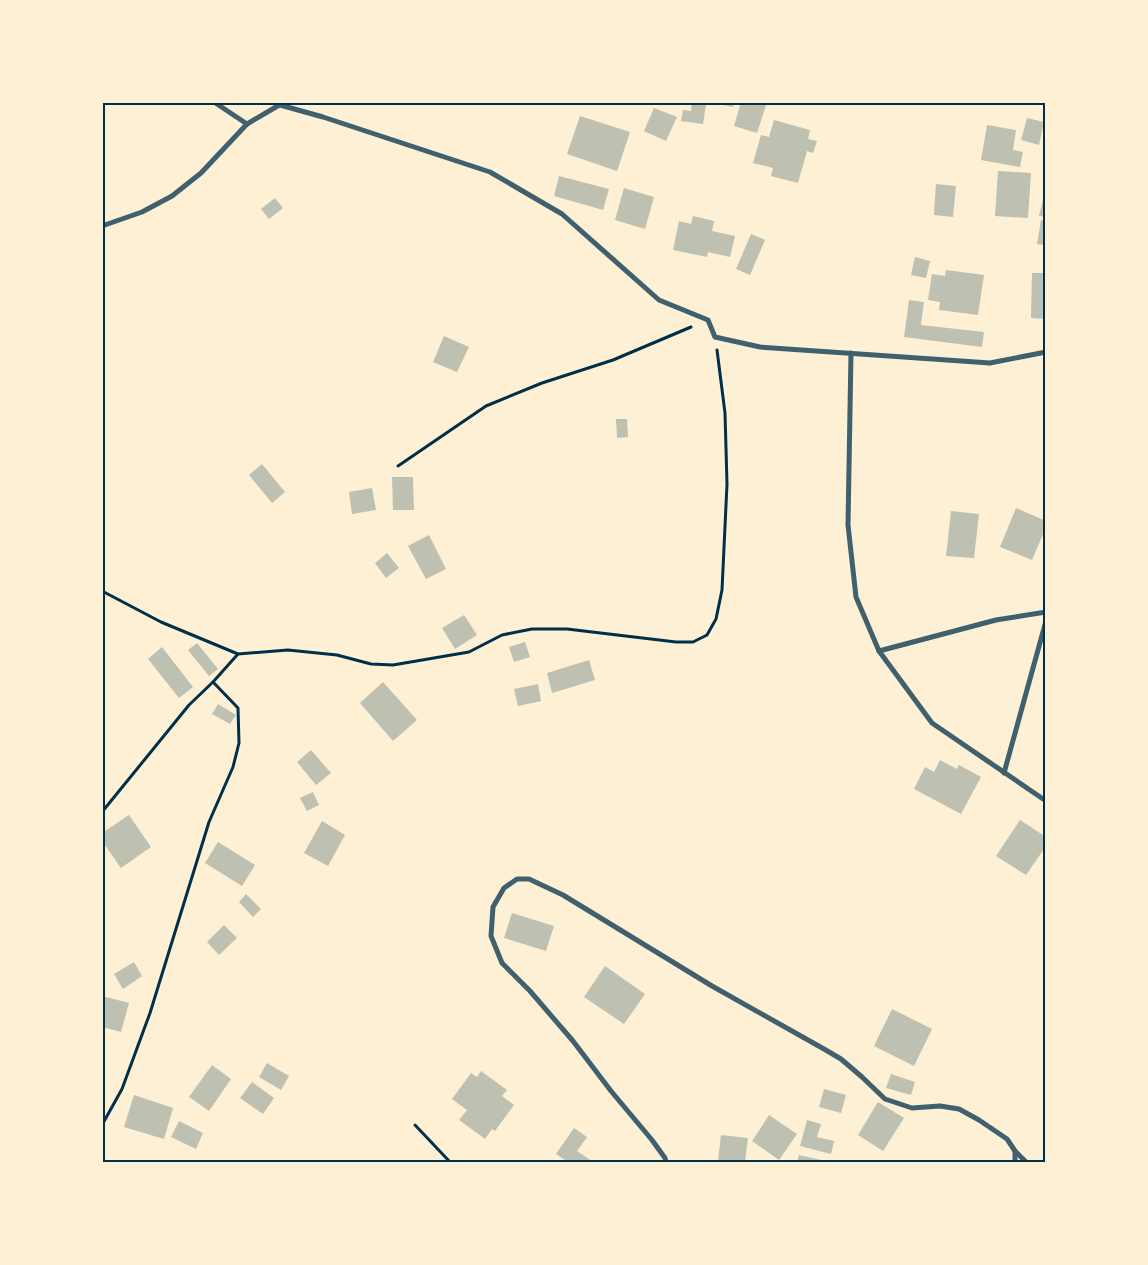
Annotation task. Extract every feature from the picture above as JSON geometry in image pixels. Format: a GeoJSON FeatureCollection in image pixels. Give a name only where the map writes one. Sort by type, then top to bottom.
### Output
{"type":"FeatureCollection","features":[{"type":"Feature","properties":{"kind":"street"},"geometry":{"type":"LineString","coordinates":[[214,102],[247,124]]}},
{"type":"Feature","properties":{"kind":"street"},"geometry":{"type":"LineString","coordinates":[[102,226],[142,212],[172,196],[201,173],[247,124],[281,104],[490,172],[562,214],[659,300],[708,320],[715,337],[760,347],[990,363],[1046,352]]}},
{"type":"Feature","properties":{"kind":"street"},"geometry":{"type":"LineString","coordinates":[[851,353],[848,525],[856,597],[879,651],[932,723],[1046,801]]}},
{"type":"Feature","properties":{"kind":"street"},"geometry":{"type":"LineString","coordinates":[[879,651],[996,620],[1046,612]]}},
{"type":"Feature","properties":{"kind":"street"},"geometry":{"type":"LineString","coordinates":[[1004,773],[1046,620]]}},
{"type":"Feature","properties":{"kind":"street"},"geometry":{"type":"LineString","coordinates":[[666,1162],[652,1140],[573,1042],[530,991],[502,963],[490,936],[493,907],[504,888],[517,879],[529,879],[563,895],[712,986],[824,1049],[848,1065],[885,1099],[912,1108],[940,1106],[959,1109],[979,1120],[1006,1139],[1026,1162]]}},
{"type":"Feature","properties":{"kind":"street"},"geometry":{"type":"LineString","coordinates":[[1015,1151],[1015,1162]]}},
{"type":"Feature","properties":{"kind":"path"},"geometry":{"type":"LineString","coordinates":[[398,466],[486,406],[542,383],[613,360],[708,320]]}},
{"type":"Feature","properties":{"kind":"path"},"geometry":{"type":"LineString","coordinates":[[102,591],[161,622],[238,654],[288,650],[337,655],[371,664],[394,665],[469,652],[502,635],[532,629],[567,629],[676,642],[693,642],[707,634],[716,619],[722,590],[727,484],[725,413],[715,337]]}},
{"type":"Feature","properties":{"kind":"path"},"geometry":{"type":"LineString","coordinates":[[102,812],[189,704],[213,682],[238,654]]}},
{"type":"Feature","properties":{"kind":"path"},"geometry":{"type":"LineString","coordinates":[[102,1125],[122,1089],[150,1013],[209,822],[233,767],[238,743],[238,708],[213,682]]}},
{"type":"Feature","properties":{"kind":"path"},"geometry":{"type":"LineString","coordinates":[[415,1125],[450,1162]]}},
{"type":"Feature","properties":{"kind":"building"},"geometry":{"type":"Polygon","coordinates":[[[692,102],[706,104],[703,124],[681,121],[683,110],[691,111],[692,102]]]}},
{"type":"Feature","properties":{"kind":"building"},"geometry":{"type":"Polygon","coordinates":[[[718,102],[734,102],[733,107],[718,104],[718,102]]]}},
{"type":"Feature","properties":{"kind":"building"},"geometry":{"type":"Polygon","coordinates":[[[741,102],[767,102],[757,133],[734,126],[741,102]]]}},
{"type":"Feature","properties":{"kind":"building"},"geometry":{"type":"Polygon","coordinates":[[[654,108],[677,117],[666,141],[644,131],[654,108]]]}},
{"type":"Feature","properties":{"kind":"building"},"geometry":{"type":"Polygon","coordinates":[[[580,116],[630,132],[617,171],[567,154],[580,116]]]}},
{"type":"Feature","properties":{"kind":"building"},"geometry":{"type":"Polygon","coordinates":[[[1027,118],[1044,122],[1039,145],[1021,140],[1027,118]]]}},
{"type":"Feature","properties":{"kind":"building"},"geometry":{"type":"Polygon","coordinates":[[[774,120],[810,130],[808,139],[817,141],[813,153],[807,151],[798,183],[771,176],[773,168],[753,163],[761,135],[769,137],[774,120]]]}},
{"type":"Feature","properties":{"kind":"building"},"geometry":{"type":"Polygon","coordinates":[[[987,125],[1016,130],[1013,150],[1023,152],[1020,167],[981,160],[987,125]]]}},
{"type":"Feature","properties":{"kind":"building"},"geometry":{"type":"Polygon","coordinates":[[[998,171],[1031,173],[1028,218],[995,216],[998,171]]]}},
{"type":"Feature","properties":{"kind":"building"},"geometry":{"type":"Polygon","coordinates":[[[559,176],[609,189],[603,210],[554,196],[559,176]]]}},
{"type":"Feature","properties":{"kind":"building"},"geometry":{"type":"Polygon","coordinates":[[[936,184],[956,186],[953,217],[934,215],[936,184]]]}},
{"type":"Feature","properties":{"kind":"building"},"geometry":{"type":"Polygon","coordinates":[[[1046,187],[1046,217],[1039,216],[1046,187]]]}},
{"type":"Feature","properties":{"kind":"building"},"geometry":{"type":"Polygon","coordinates":[[[624,188],[654,197],[645,229],[615,220],[624,188]]]}},
{"type":"Feature","properties":{"kind":"building"},"geometry":{"type":"Polygon","coordinates":[[[275,198],[283,208],[269,219],[261,209],[275,198]]]}},
{"type":"Feature","properties":{"kind":"building"},"geometry":{"type":"Polygon","coordinates":[[[693,216],[714,221],[712,231],[735,236],[730,257],[708,252],[707,257],[673,250],[679,221],[691,224],[693,216]]]}},
{"type":"Feature","properties":{"kind":"building"},"geometry":{"type":"Polygon","coordinates":[[[1041,220],[1046,221],[1046,245],[1037,244],[1041,220]]]}},
{"type":"Feature","properties":{"kind":"building"},"geometry":{"type":"Polygon","coordinates":[[[751,234],[765,240],[750,275],[736,269],[751,234]]]}},
{"type":"Feature","properties":{"kind":"building"},"geometry":{"type":"Polygon","coordinates":[[[915,257],[930,261],[926,278],[911,275],[915,257]]]}},
{"type":"Feature","properties":{"kind":"building"},"geometry":{"type":"Polygon","coordinates":[[[946,270],[984,275],[978,315],[939,310],[940,302],[928,300],[932,274],[945,276],[946,270]]]}},
{"type":"Feature","properties":{"kind":"building"},"geometry":{"type":"Polygon","coordinates":[[[1032,273],[1046,273],[1046,319],[1031,318],[1032,273]]]}},
{"type":"Feature","properties":{"kind":"building"},"geometry":{"type":"Polygon","coordinates":[[[909,300],[924,302],[921,325],[984,332],[982,347],[904,337],[909,300]]]}},
{"type":"Feature","properties":{"kind":"building"},"geometry":{"type":"Polygon","coordinates":[[[444,336],[469,347],[457,372],[433,362],[444,336]]]}},
{"type":"Feature","properties":{"kind":"building"},"geometry":{"type":"Polygon","coordinates":[[[616,419],[627,419],[628,437],[617,438],[616,419]]]}},
{"type":"Feature","properties":{"kind":"building"},"geometry":{"type":"Polygon","coordinates":[[[262,464],[285,492],[272,503],[249,475],[262,464]]]}},
{"type":"Feature","properties":{"kind":"building"},"geometry":{"type":"Polygon","coordinates":[[[392,477],[413,477],[414,510],[393,510],[392,477]]]}},
{"type":"Feature","properties":{"kind":"building"},"geometry":{"type":"Polygon","coordinates":[[[372,488],[376,510],[352,514],[349,492],[372,488]]]}},
{"type":"Feature","properties":{"kind":"building"},"geometry":{"type":"Polygon","coordinates":[[[1016,508],[1046,521],[1046,527],[1032,560],[1000,547],[1016,508]]]}},
{"type":"Feature","properties":{"kind":"building"},"geometry":{"type":"Polygon","coordinates":[[[951,511],[979,514],[974,558],[946,556],[951,511]]]}},
{"type":"Feature","properties":{"kind":"building"},"geometry":{"type":"Polygon","coordinates":[[[429,535],[446,569],[426,579],[408,546],[429,535]]]}},
{"type":"Feature","properties":{"kind":"building"},"geometry":{"type":"Polygon","coordinates":[[[387,553],[399,568],[386,578],[375,563],[387,553]]]}},
{"type":"Feature","properties":{"kind":"building"},"geometry":{"type":"Polygon","coordinates":[[[464,615],[477,635],[455,649],[442,628],[464,615]]]}},
{"type":"Feature","properties":{"kind":"building"},"geometry":{"type":"Polygon","coordinates":[[[525,642],[530,657],[514,662],[509,647],[525,642]]]}},
{"type":"Feature","properties":{"kind":"building"},"geometry":{"type":"Polygon","coordinates":[[[197,643],[218,669],[209,676],[188,650],[197,643]]]}},
{"type":"Feature","properties":{"kind":"building"},"geometry":{"type":"Polygon","coordinates":[[[162,647],[193,687],[179,698],[148,659],[162,647]]]}},
{"type":"Feature","properties":{"kind":"building"},"geometry":{"type":"Polygon","coordinates":[[[589,660],[595,680],[552,693],[547,673],[589,660]]]}},
{"type":"Feature","properties":{"kind":"building"},"geometry":{"type":"Polygon","coordinates":[[[383,682],[417,720],[393,741],[360,703],[383,682]]]}},
{"type":"Feature","properties":{"kind":"building"},"geometry":{"type":"Polygon","coordinates":[[[538,684],[541,701],[518,706],[514,689],[538,684]]]}},
{"type":"Feature","properties":{"kind":"building"},"geometry":{"type":"Polygon","coordinates":[[[218,704],[236,715],[230,724],[212,714],[218,704]]]}},
{"type":"Feature","properties":{"kind":"building"},"geometry":{"type":"Polygon","coordinates":[[[311,750],[331,773],[316,785],[297,762],[311,750]]]}},
{"type":"Feature","properties":{"kind":"building"},"geometry":{"type":"Polygon","coordinates":[[[940,760],[957,769],[959,765],[981,777],[961,814],[914,789],[925,767],[934,772],[940,760]]]}},
{"type":"Feature","properties":{"kind":"building"},"geometry":{"type":"Polygon","coordinates":[[[313,792],[319,805],[307,811],[300,798],[313,792]]]}},
{"type":"Feature","properties":{"kind":"building"},"geometry":{"type":"Polygon","coordinates":[[[129,815],[151,847],[121,868],[102,841],[102,833],[129,815]]]}},
{"type":"Feature","properties":{"kind":"building"},"geometry":{"type":"Polygon","coordinates":[[[1020,820],[1046,837],[1046,846],[1026,875],[996,856],[1020,820]]]}},
{"type":"Feature","properties":{"kind":"building"},"geometry":{"type":"Polygon","coordinates":[[[322,821],[345,835],[328,866],[304,853],[322,821]]]}},
{"type":"Feature","properties":{"kind":"building"},"geometry":{"type":"Polygon","coordinates":[[[218,842],[255,865],[242,886],[205,863],[218,842]]]}},
{"type":"Feature","properties":{"kind":"building"},"geometry":{"type":"Polygon","coordinates":[[[246,894],[261,909],[253,917],[239,902],[246,894]]]}},
{"type":"Feature","properties":{"kind":"building"},"geometry":{"type":"Polygon","coordinates":[[[512,913],[554,926],[546,951],[504,938],[512,913]]]}},
{"type":"Feature","properties":{"kind":"building"},"geometry":{"type":"Polygon","coordinates":[[[224,925],[237,938],[219,955],[207,942],[224,925]]]}},
{"type":"Feature","properties":{"kind":"building"},"geometry":{"type":"Polygon","coordinates":[[[134,962],[142,976],[123,989],[114,974],[134,962]]]}},
{"type":"Feature","properties":{"kind":"building"},"geometry":{"type":"Polygon","coordinates":[[[605,966],[645,994],[624,1024],[584,997],[605,966]]]}},
{"type":"Feature","properties":{"kind":"building"},"geometry":{"type":"Polygon","coordinates":[[[102,996],[129,1003],[121,1032],[102,1027],[102,996]]]}},
{"type":"Feature","properties":{"kind":"building"},"geometry":{"type":"Polygon","coordinates":[[[892,1009],[932,1029],[914,1066],[874,1046],[892,1009]]]}},
{"type":"Feature","properties":{"kind":"building"},"geometry":{"type":"Polygon","coordinates":[[[267,1063],[289,1076],[281,1090],[259,1077],[267,1063]]]}},
{"type":"Feature","properties":{"kind":"building"},"geometry":{"type":"Polygon","coordinates":[[[212,1065],[231,1079],[209,1111],[189,1097],[212,1065]]]}},
{"type":"Feature","properties":{"kind":"building"},"geometry":{"type":"Polygon","coordinates":[[[481,1071],[507,1090],[502,1096],[514,1105],[495,1131],[492,1129],[485,1139],[459,1120],[467,1110],[452,1099],[471,1073],[477,1077],[481,1071]]]}},
{"type":"Feature","properties":{"kind":"building"},"geometry":{"type":"Polygon","coordinates":[[[891,1074],[915,1082],[911,1095],[886,1088],[891,1074]]]}},
{"type":"Feature","properties":{"kind":"building"},"geometry":{"type":"Polygon","coordinates":[[[252,1082],[274,1098],[263,1114],[240,1098],[252,1082]]]}},
{"type":"Feature","properties":{"kind":"building"},"geometry":{"type":"Polygon","coordinates":[[[824,1089],[846,1095],[841,1113],[819,1107],[824,1089]]]}},
{"type":"Feature","properties":{"kind":"building"},"geometry":{"type":"Polygon","coordinates":[[[134,1095],[173,1108],[164,1139],[124,1127],[134,1095]]]}},
{"type":"Feature","properties":{"kind":"building"},"geometry":{"type":"Polygon","coordinates":[[[878,1102],[904,1118],[883,1151],[858,1135],[878,1102]]]}},
{"type":"Feature","properties":{"kind":"building"},"geometry":{"type":"Polygon","coordinates":[[[769,1115],[797,1134],[779,1160],[752,1141],[769,1115]]]}},
{"type":"Feature","properties":{"kind":"building"},"geometry":{"type":"Polygon","coordinates":[[[807,1120],[821,1124],[817,1137],[834,1141],[831,1154],[800,1146],[807,1120]]]}},
{"type":"Feature","properties":{"kind":"building"},"geometry":{"type":"Polygon","coordinates":[[[179,1121],[203,1133],[196,1149],[171,1137],[179,1121]]]}},
{"type":"Feature","properties":{"kind":"building"},"geometry":{"type":"Polygon","coordinates":[[[574,1128],[587,1137],[577,1151],[593,1162],[568,1162],[556,1154],[574,1128]]]}},
{"type":"Feature","properties":{"kind":"building"},"geometry":{"type":"Polygon","coordinates":[[[721,1135],[748,1138],[745,1162],[718,1161],[721,1135]]]}},
{"type":"Feature","properties":{"kind":"building"},"geometry":{"type":"Polygon","coordinates":[[[799,1155],[830,1162],[797,1162],[799,1155]]]}}]}
